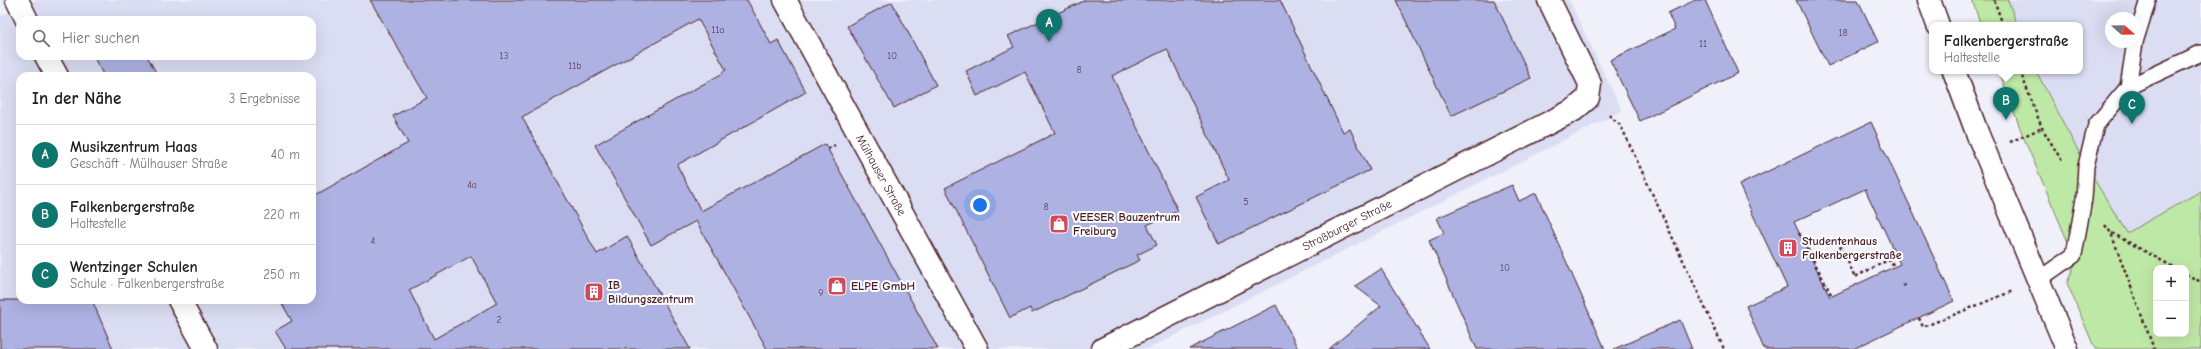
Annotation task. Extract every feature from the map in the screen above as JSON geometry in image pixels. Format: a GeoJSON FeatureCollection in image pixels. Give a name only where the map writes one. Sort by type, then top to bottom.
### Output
{"type":"FeatureCollection","features":[{"type":"Feature","properties":{"kind":"street"},"geometry":{"type":"LineString","coordinates":[[17,0],[25,16]]}},
{"type":"Feature","properties":{"kind":"street","name":"Mülhauser Straße"},"geometry":{"type":"LineString","coordinates":[[785,0],[977,349]]}},
{"type":"Feature","properties":{"kind":"street"},"geometry":{"type":"LineString","coordinates":[[1549,0],[1590,84],[1588,98]]}},
{"type":"Feature","properties":{"kind":"street"},"geometry":{"type":"LineString","coordinates":[[1929,0],[1937,22]]}},
{"type":"Feature","properties":{"kind":"street"},"geometry":{"type":"LineString","coordinates":[[48,60],[55,72]]}},
{"type":"Feature","properties":{"kind":"street"},"geometry":{"type":"LineString","coordinates":[[1955,74],[1985,153],[2067,349]]}},
{"type":"Feature","properties":{"kind":"street","name":"Straßburger Straße"},"geometry":{"type":"LineString","coordinates":[[1103,349],[1574,110],[1588,98]]}},
{"type":"Feature","properties":{"kind":"street"},"geometry":{"type":"LineString","coordinates":[[181,304],[206,349]]}},
{"type":"Feature","properties":{"kind":"lane"},"geometry":{"type":"LineString","coordinates":[[2141,23],[2148,0]]}},
{"type":"Feature","properties":{"kind":"lane"},"geometry":{"type":"LineString","coordinates":[[2128,87],[2134,48]]}},
{"type":"Feature","properties":{"kind":"lane"},"geometry":{"type":"LineString","coordinates":[[2038,280],[2074,255],[2084,199],[2086,166],[2096,125],[2128,87],[2201,53]]}},
{"type":"Feature","properties":{"kind":"path"},"geometry":{"type":"LineString","coordinates":[[1994,0],[2002,22]]}},
{"type":"Feature","properties":{"kind":"path"},"geometry":{"type":"LineString","coordinates":[[1588,98],[1621,126],[1724,349]]}},
{"type":"Feature","properties":{"kind":"path"},"geometry":{"type":"LineString","coordinates":[[1985,153],[2042,128]]}},
{"type":"Feature","properties":{"kind":"path"},"geometry":{"type":"LineString","coordinates":[[1799,232],[1832,296]]}},
{"type":"Feature","properties":{"kind":"path"},"geometry":{"type":"LineString","coordinates":[[2111,233],[2170,265]]}},
{"type":"Feature","properties":{"kind":"path"},"geometry":{"type":"LineString","coordinates":[[1812,256],[1819,258],[1841,247],[1855,276],[1890,259],[1894,267]]}},
{"type":"Feature","properties":{"kind":"path"},"geometry":{"type":"LineString","coordinates":[[2189,276],[2201,282]]}},
{"type":"Feature","properties":{"kind":"path"},"geometry":{"type":"LineString","coordinates":[[1919,318],[1922,327],[2038,280]]}},
{"type":"Feature","properties":{"kind":"path"},"geometry":{"type":"LineString","coordinates":[[1903,286],[1908,283]]}},
{"type":"Feature","properties":{"kind":"shaded area"},"geometry":{"type":"Polygon","coordinates":[[[36,0],[1569,0],[1622,111],[1148,349],[0,349],[0,16],[36,0]]]}},
{"type":"Feature","properties":{"kind":"shaded area"},"geometry":{"type":"Polygon","coordinates":[[[2008,0],[2201,0],[2201,191],[2127,233],[2086,166],[2038,74],[2083,74],[2083,22],[2016,22],[2008,0]]]}},
{"type":"Feature","properties":{"kind":"green space"},"geometry":{"type":"Polygon","coordinates":[[[1972,0],[2008,0],[2016,22],[1980,22],[1972,0]]]}},
{"type":"Feature","properties":{"kind":"green space"},"geometry":{"type":"Polygon","coordinates":[[[2000,74],[2038,74],[2086,166],[2127,233],[2201,191],[2201,349],[2095,349],[2067,283],[2076,261],[2023,136],[2000,74]]]}},
{"type":"Feature","properties":{"kind":"building"},"geometry":{"type":"Polygon","coordinates":[[[370,0],[747,0],[771,44],[778,40],[806,92],[677,165],[701,211],[825,144],[938,349],[767,349],[696,221],[651,245],[595,145],[726,70],[698,19],[522,117],[597,254],[627,236],[690,349],[286,349],[275,331],[292,321],[282,304],[316,304],[316,195],[408,143],[393,116],[427,98],[370,0]],[[471,256],[409,290],[434,339],[497,303],[471,256]]]}},
{"type":"Feature","properties":{"kind":"building"},"geometry":{"type":"Polygon","coordinates":[[[1086,0],[1280,0],[1343,132],[1350,129],[1370,170],[1219,244],[1196,197],[1229,180],[1167,49],[1112,76],[1178,211],[1147,225],[1157,245],[1137,255],[1140,260],[1032,313],[1030,308],[1010,318],[945,188],[1055,133],[1025,72],[977,96],[966,71],[1014,47],[1008,36],[1086,0]]]}},
{"type":"Feature","properties":{"kind":"building"},"geometry":{"type":"Polygon","coordinates":[[[1396,0],[1494,0],[1531,78],[1451,116],[1396,0]]]}},
{"type":"Feature","properties":{"kind":"building"},"geometry":{"type":"Polygon","coordinates":[[[1695,0],[1705,0],[1738,73],[1640,121],[1610,60],[1675,29],[1668,13],[1695,0]]]}},
{"type":"Feature","properties":{"kind":"building"},"geometry":{"type":"Polygon","coordinates":[[[1796,0],[1858,0],[1878,42],[1828,66],[1796,0]]]}},
{"type":"Feature","properties":{"kind":"building"},"geometry":{"type":"Polygon","coordinates":[[[892,2],[936,85],[894,108],[847,26],[892,2]]]}},
{"type":"Feature","properties":{"kind":"building"},"geometry":{"type":"Polygon","coordinates":[[[95,60],[149,60],[156,72],[102,72],[95,60]]]}},
{"type":"Feature","properties":{"kind":"building","name":"Studentenhaus Falkenbergerstraße"},"geometry":{"type":"Polygon","coordinates":[[[1871,122],[1954,301],[1853,349],[1764,349],[1746,306],[1787,287],[1739,185],[1871,122]],[[1865,189],[1794,222],[1830,297],[1900,264],[1865,189]]]}},
{"type":"Feature","properties":{"kind":"building"},"geometry":{"type":"Polygon","coordinates":[[[1512,185],[1519,201],[1536,193],[1605,349],[1477,349],[1429,240],[1444,233],[1437,218],[1512,185]]]}},
{"type":"Feature","properties":{"kind":"building"},"geometry":{"type":"Polygon","coordinates":[[[1381,269],[1430,349],[1329,349],[1381,306],[1355,286],[1381,269]]]}},
{"type":"Feature","properties":{"kind":"building"},"geometry":{"type":"Polygon","coordinates":[[[0,300],[16,300],[16,304],[94,304],[113,349],[0,349],[0,300]]]}},
{"type":"Feature","properties":{"kind":"building"},"geometry":{"type":"Polygon","coordinates":[[[1276,305],[1298,349],[1189,349],[1276,305]]]}},
{"type":"Feature","properties":{"kind":"building"},"geometry":{"type":"Polygon","coordinates":[[[1680,320],[1692,349],[1614,349],[1680,320]]]}},
{"type":"Feature","properties":{"kind":"place","name":"Musikzentrum Haas"},"geometry":{"type":"Point","coordinates":[1049,42]}},
{"type":"Feature","properties":{"kind":"place","name":"Falkenbergerstraße"},"geometry":{"type":"Point","coordinates":[2006,120]}},
{"type":"Feature","properties":{"kind":"place","name":"Wentzinger Schulen"},"geometry":{"type":"Point","coordinates":[2132,124]}},
{"type":"Feature","properties":{"kind":"place","name":"VEESER Bauzentrum Freiburg"},"geometry":{"type":"Point","coordinates":[1059,224]}},
{"type":"Feature","properties":{"kind":"place","name":"Studentenhaus Falkenbergerstraße"},"geometry":{"type":"Point","coordinates":[1788,248]}},
{"type":"Feature","properties":{"kind":"place","name":"ELPE GmbH"},"geometry":{"type":"Point","coordinates":[837,286]}},
{"type":"Feature","properties":{"kind":"place","name":"IB Bildungszentrum"},"geometry":{"type":"Point","coordinates":[594,292]}}]}
